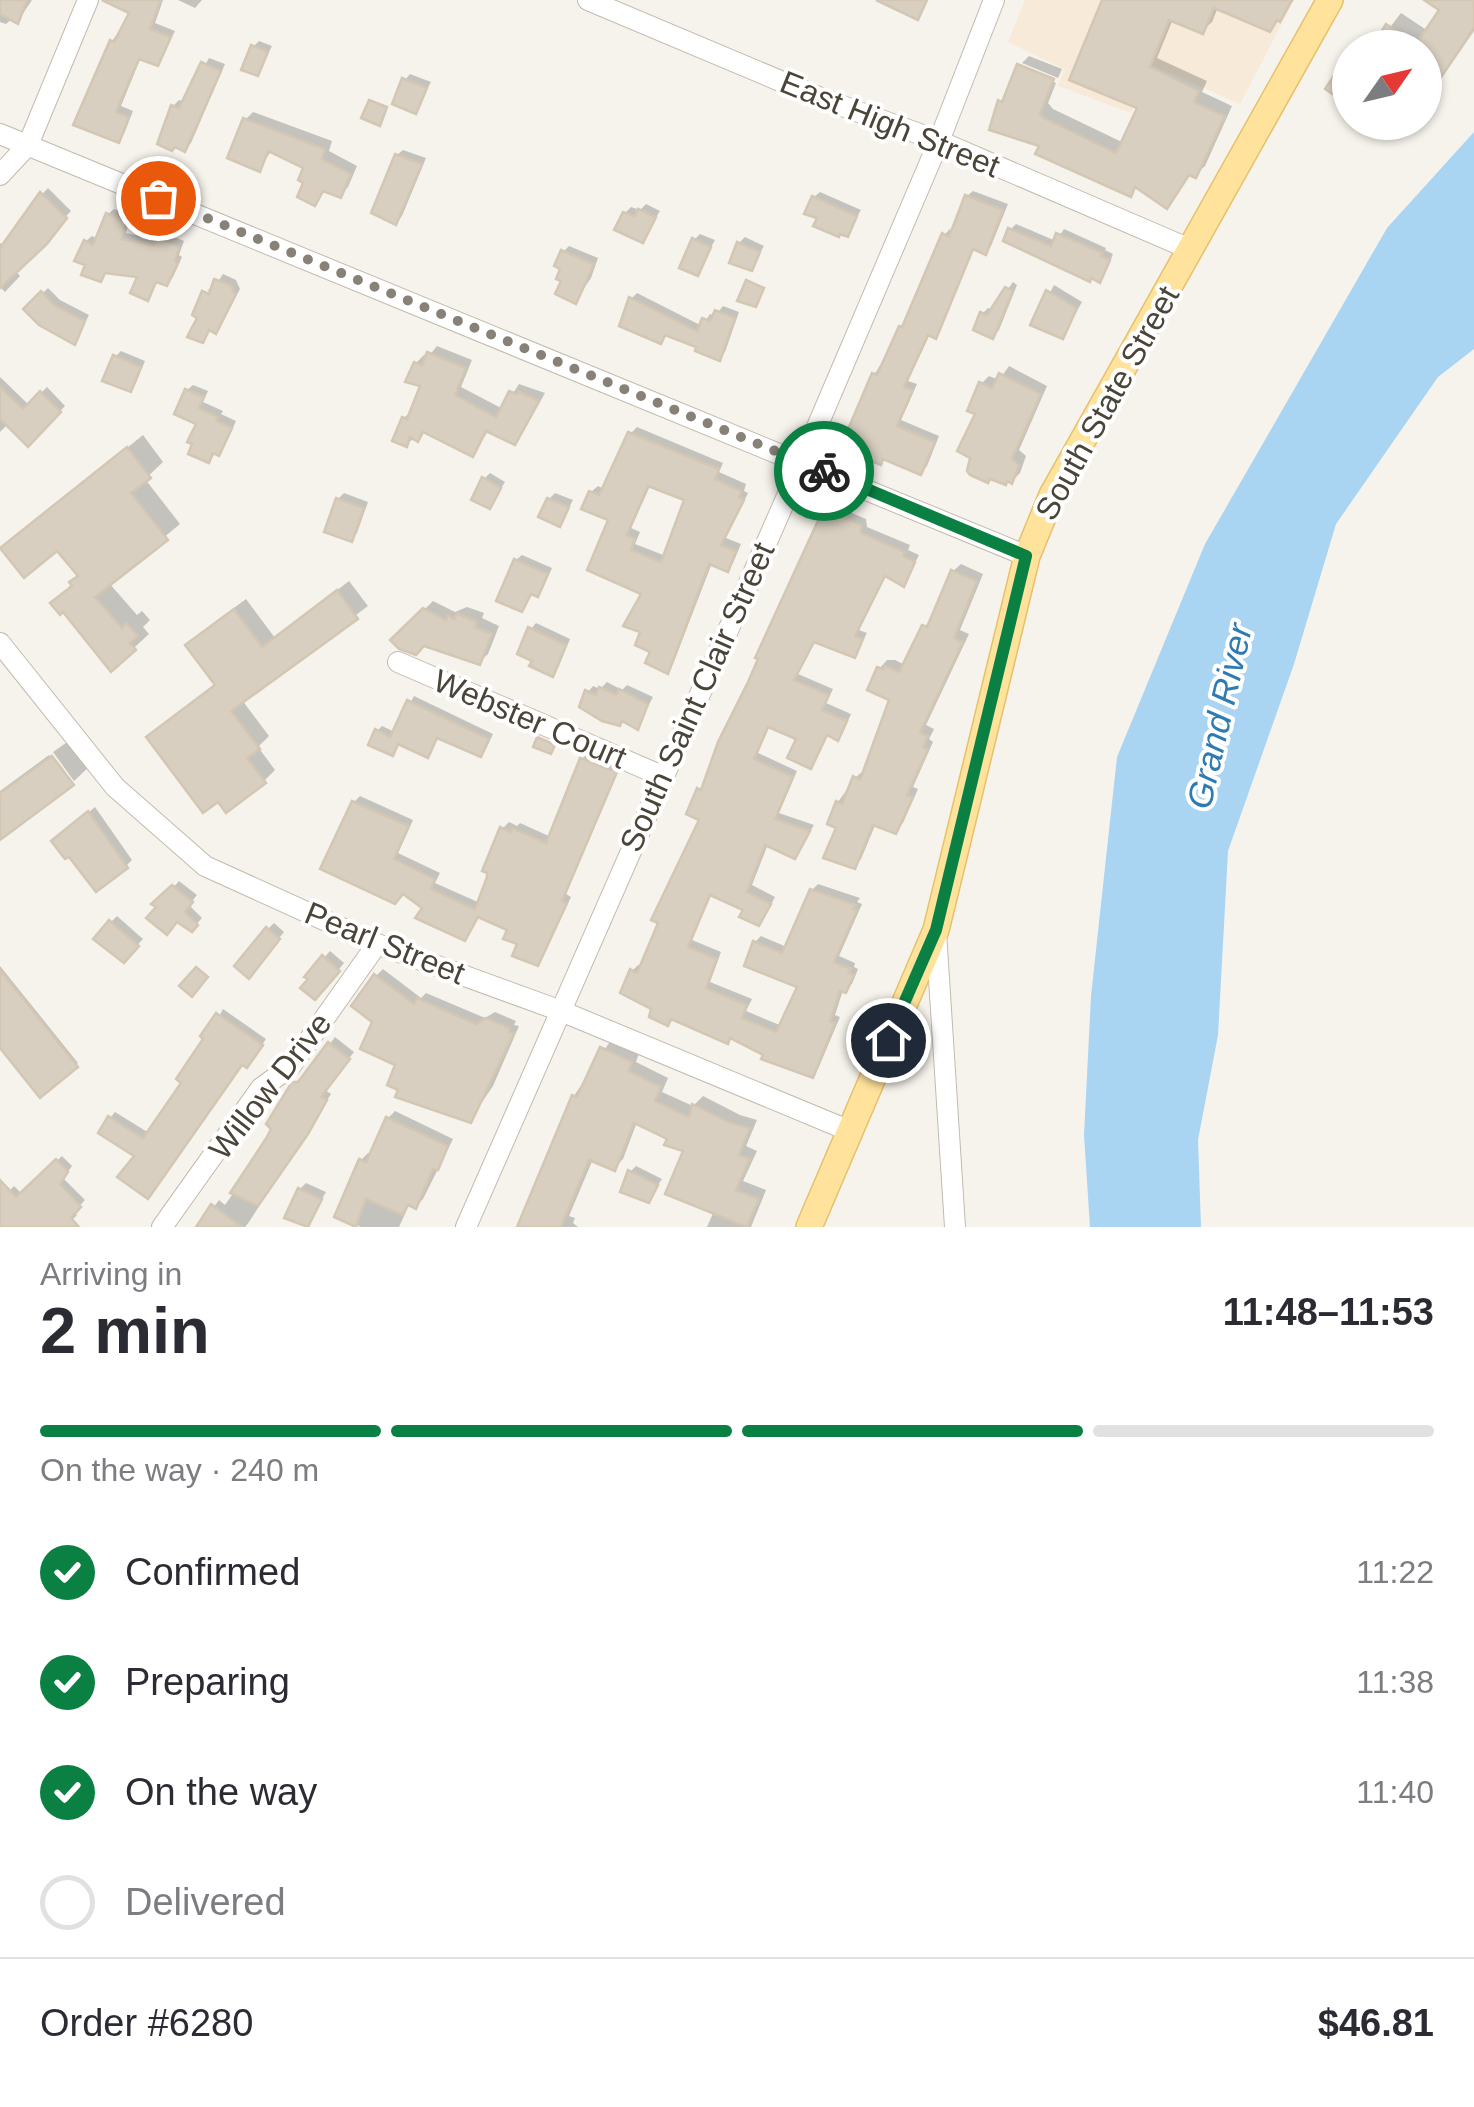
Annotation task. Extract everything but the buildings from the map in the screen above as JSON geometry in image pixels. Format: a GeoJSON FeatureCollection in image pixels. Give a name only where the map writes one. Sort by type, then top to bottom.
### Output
{"type":"FeatureCollection","features":[{"type":"Feature","properties":{"kind":"main road","name":"South State Street"},"geometry":{"type":"LineString","coordinates":[[808,1227],[936,930],[1026,556],[1052,495],[1330,0]]}},
{"type":"Feature","properties":{"kind":"street"},"geometry":{"type":"LineString","coordinates":[[0,175],[28,145],[88,0]]}},
{"type":"Feature","properties":{"kind":"street","name":"East High Street"},"geometry":{"type":"LineString","coordinates":[[588,0],[823,100],[939,141],[1192,250]]}},
{"type":"Feature","properties":{"kind":"street","name":"South Saint Clair Street"},"geometry":{"type":"LineString","coordinates":[[466,1227],[802,462],[939,141],[994,0]]}},
{"type":"Feature","properties":{"kind":"street"},"geometry":{"type":"LineString","coordinates":[[0,134],[1026,556]]}},
{"type":"Feature","properties":{"kind":"street","name":"Pearl Street"},"geometry":{"type":"LineString","coordinates":[[0,642],[114,787],[205,866],[377,944],[561,1010],[850,1131]]}},
{"type":"Feature","properties":{"kind":"street","name":"Webster Court"},"geometry":{"type":"LineString","coordinates":[[398,662],[662,776]]}},
{"type":"Feature","properties":{"kind":"street"},"geometry":{"type":"LineString","coordinates":[[936,930],[955,1227]]}},
{"type":"Feature","properties":{"kind":"street","name":"Willow Drive"},"geometry":{"type":"LineString","coordinates":[[162,1227],[261,1088],[290,1066],[377,944]]}},
{"type":"Feature","properties":{"kind":"shaded area"},"geometry":{"type":"Polygon","coordinates":[[[1025,0],[1294,0],[1240,104],[1151,65],[1131,113],[1058,86],[1064,69],[1008,42],[1025,0]]]}},
{"type":"Feature","properties":{"kind":"water","name":"Grand River"},"geometry":{"type":"Polygon","coordinates":[[[1474,132],[1474,349],[1438,377],[1336,524],[1294,664],[1228,851],[1218,1035],[1198,1140],[1201,1227],[1090,1227],[1084,1135],[1091,996],[1117,757],[1205,544],[1387,228],[1474,132]]]}},
{"type":"Feature","properties":{"kind":"way so far"},"geometry":{"type":"LineString","coordinates":[[158,198],[824,471]]}},
{"type":"Feature","properties":{"kind":"route"},"geometry":{"type":"LineString","coordinates":[[824,471],[1026,556],[936,930],[888,1040]]}}]}
